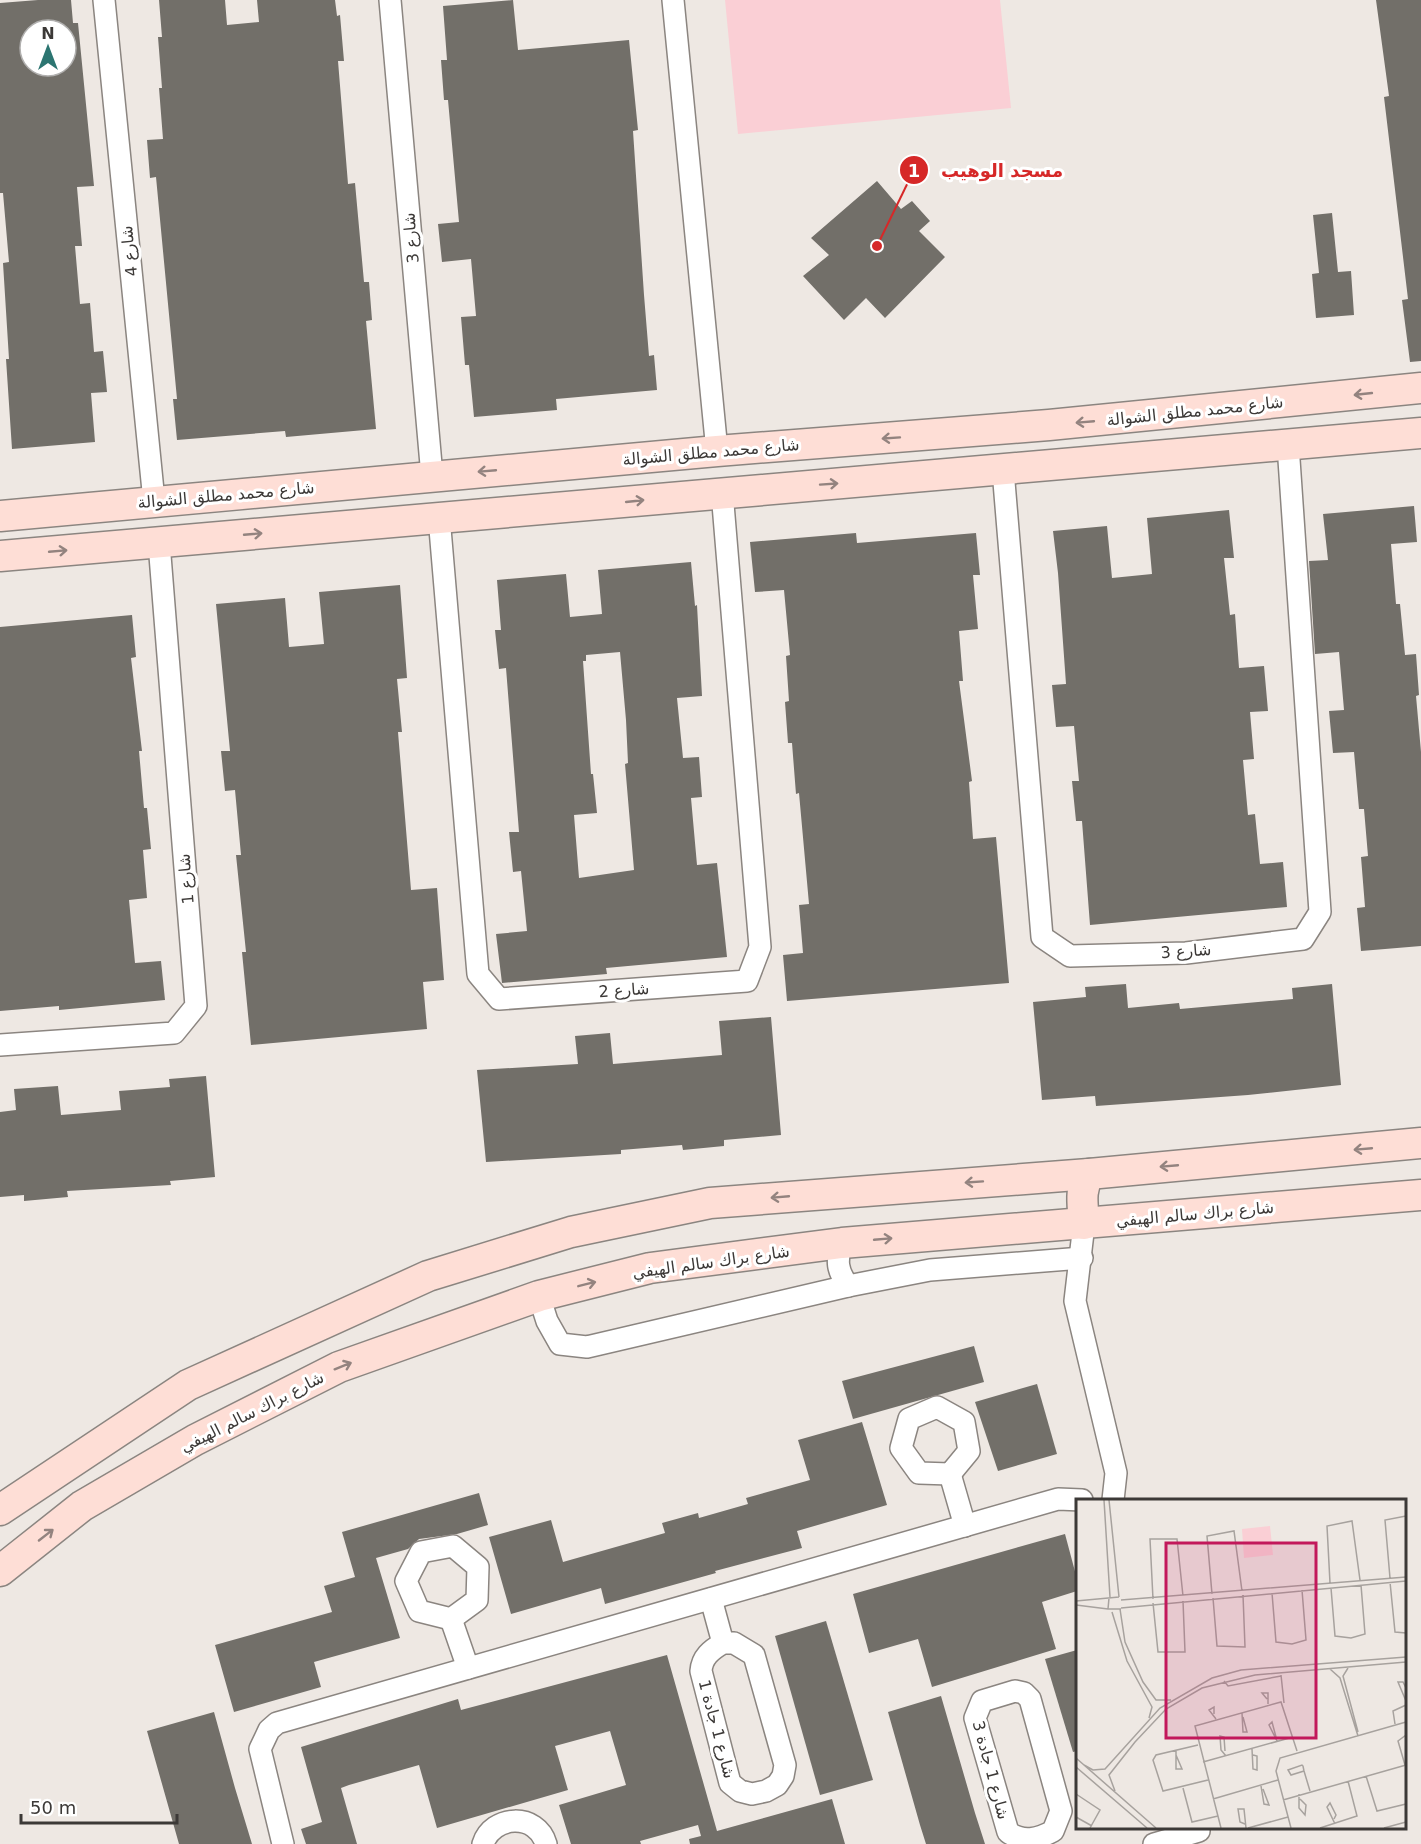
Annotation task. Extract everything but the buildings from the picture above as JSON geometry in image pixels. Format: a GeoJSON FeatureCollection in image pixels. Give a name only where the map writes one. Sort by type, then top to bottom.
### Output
{"type":"FeatureCollection","features":[{"type":"Feature","properties":{"kind":"main road","name":"شارع محمد مطلق الشوالة"},"geometry":{"type":"LineString","coordinates":[[0,516],[600,461],[1049,426],[1421,388]]}},
{"type":"Feature","properties":{"kind":"main road"},"geometry":{"type":"LineString","coordinates":[[0,556],[1421,433]]}},
{"type":"Feature","properties":{"kind":"main road"},"geometry":{"type":"LineString","coordinates":[[600,461],[590,471],[586,484],[589,493],[600,505]]}},
{"type":"Feature","properties":{"kind":"main road"},"geometry":{"type":"LineString","coordinates":[[523,468],[542,475],[545,486],[542,500],[527,509]]}},
{"type":"Feature","properties":{"kind":"main road"},"geometry":{"type":"LineString","coordinates":[[0,1510],[188,1385],[428,1276],[571,1232],[710,1203],[1089,1174],[1421,1143]]}},
{"type":"Feature","properties":{"kind":"main road"},"geometry":{"type":"LineString","coordinates":[[1084,1224],[1080,1199],[1082,1185],[1089,1174]]}},
{"type":"Feature","properties":{"kind":"main road"},"geometry":{"type":"LineString","coordinates":[[914,1186],[928,1194],[935,1209],[932,1225],[920,1236]]}},
{"type":"Feature","properties":{"kind":"main road","name":"شارع براك سالم الهيفي"},"geometry":{"type":"LineString","coordinates":[[0,1571],[82,1506],[215,1430],[339,1367],[539,1296],[650,1268],[842,1243],[1421,1195]]}},
{"type":"Feature","properties":{"kind":"main road"},"geometry":{"type":"LineString","coordinates":[[0,1486],[42,1480]]}},
{"type":"Feature","properties":{"kind":"street","name":"شارع 4"},"geometry":{"type":"LineString","coordinates":[[104,0],[154,501]]}},
{"type":"Feature","properties":{"kind":"street","name":"شارع 3"},"geometry":{"type":"LineString","coordinates":[[390,0],[432,476]]}},
{"type":"Feature","properties":{"kind":"street"},"geometry":{"type":"LineString","coordinates":[[673,0],[717,451]]}},
{"type":"Feature","properties":{"kind":"street","name":"شارع 3"},"geometry":{"type":"LineString","coordinates":[[1003,470],[1042,937],[1070,956],[1186,953],[1303,939],[1320,912],[1288,445]]}},
{"type":"Feature","properties":{"kind":"street","name":"شارع 2"},"geometry":{"type":"LineString","coordinates":[[439,517],[478,974],[499,999],[747,981],[760,946],[722,492]]}},
{"type":"Feature","properties":{"kind":"street","name":"شارع 1"},"geometry":{"type":"LineString","coordinates":[[0,1045],[174,1033],[196,1006],[159,543]]}},
{"type":"Feature","properties":{"kind":"street"},"geometry":{"type":"LineString","coordinates":[[1084,1224],[1076,1301],[1116,1473],[1113,1499]]}},
{"type":"Feature","properties":{"kind":"street"},"geometry":{"type":"LineString","coordinates":[[842,1243],[836,1260],[839,1273],[848,1286]]}},
{"type":"Feature","properties":{"kind":"street"},"geometry":{"type":"LineString","coordinates":[[539,1296],[547,1321],[560,1344],[587,1347],[848,1286],[930,1270],[1082,1258]]}},
{"type":"Feature","properties":{"kind":"street"},"geometry":{"type":"LineString","coordinates":[[950,1474],[965,1526]]}},
{"type":"Feature","properties":{"kind":"street"},"geometry":{"type":"LineString","coordinates":[[283,1844],[260,1749],[269,1730],[277,1723],[1058,1499],[1076,1500]]}},
{"type":"Feature","properties":{"kind":"street"},"geometry":{"type":"LineString","coordinates":[[711,1599],[723,1643]]}},
{"type":"Feature","properties":{"kind":"street"},"geometry":{"type":"LineString","coordinates":[[451,1619],[468,1668]]}},
{"type":"Feature","properties":{"kind":"street","name":"شارع 1 جادة 1"},"geometry":{"type":"LineString","coordinates":[[723,1643],[734,1643],[754,1655],[785,1766],[777,1785],[766,1791],[752,1794],[740,1791],[730,1784],[701,1671],[702,1661],[711,1650],[723,1643]]}},
{"type":"Feature","properties":{"kind":"street","name":"شارع 1 جادة 3"},"geometry":{"type":"LineString","coordinates":[[1015,1690],[1024,1693],[1030,1699],[1060,1811],[1053,1831],[1041,1841],[1016,1837],[1008,1832],[975,1718],[982,1701],[1015,1690]]}},
{"type":"Feature","properties":{"kind":"street"},"geometry":{"type":"LineString","coordinates":[[483,1844],[492,1830],[507,1823],[525,1820],[535,1825],[543,1833],[546,1844]]}},
{"type":"Feature","properties":{"kind":"street"},"geometry":{"type":"LineString","coordinates":[[1154,1844],[1199,1834]]}},
{"type":"Feature","properties":{"kind":"shaded area"},"geometry":{"type":"Polygon","coordinates":[[[725,0],[1000,0],[1011,108],[738,134],[725,0]]]}},
{"type":"Feature","properties":{"kind":"place","name":"مسجد الوهيب"},"geometry":{"type":"Point","coordinates":[877,246]}}]}
